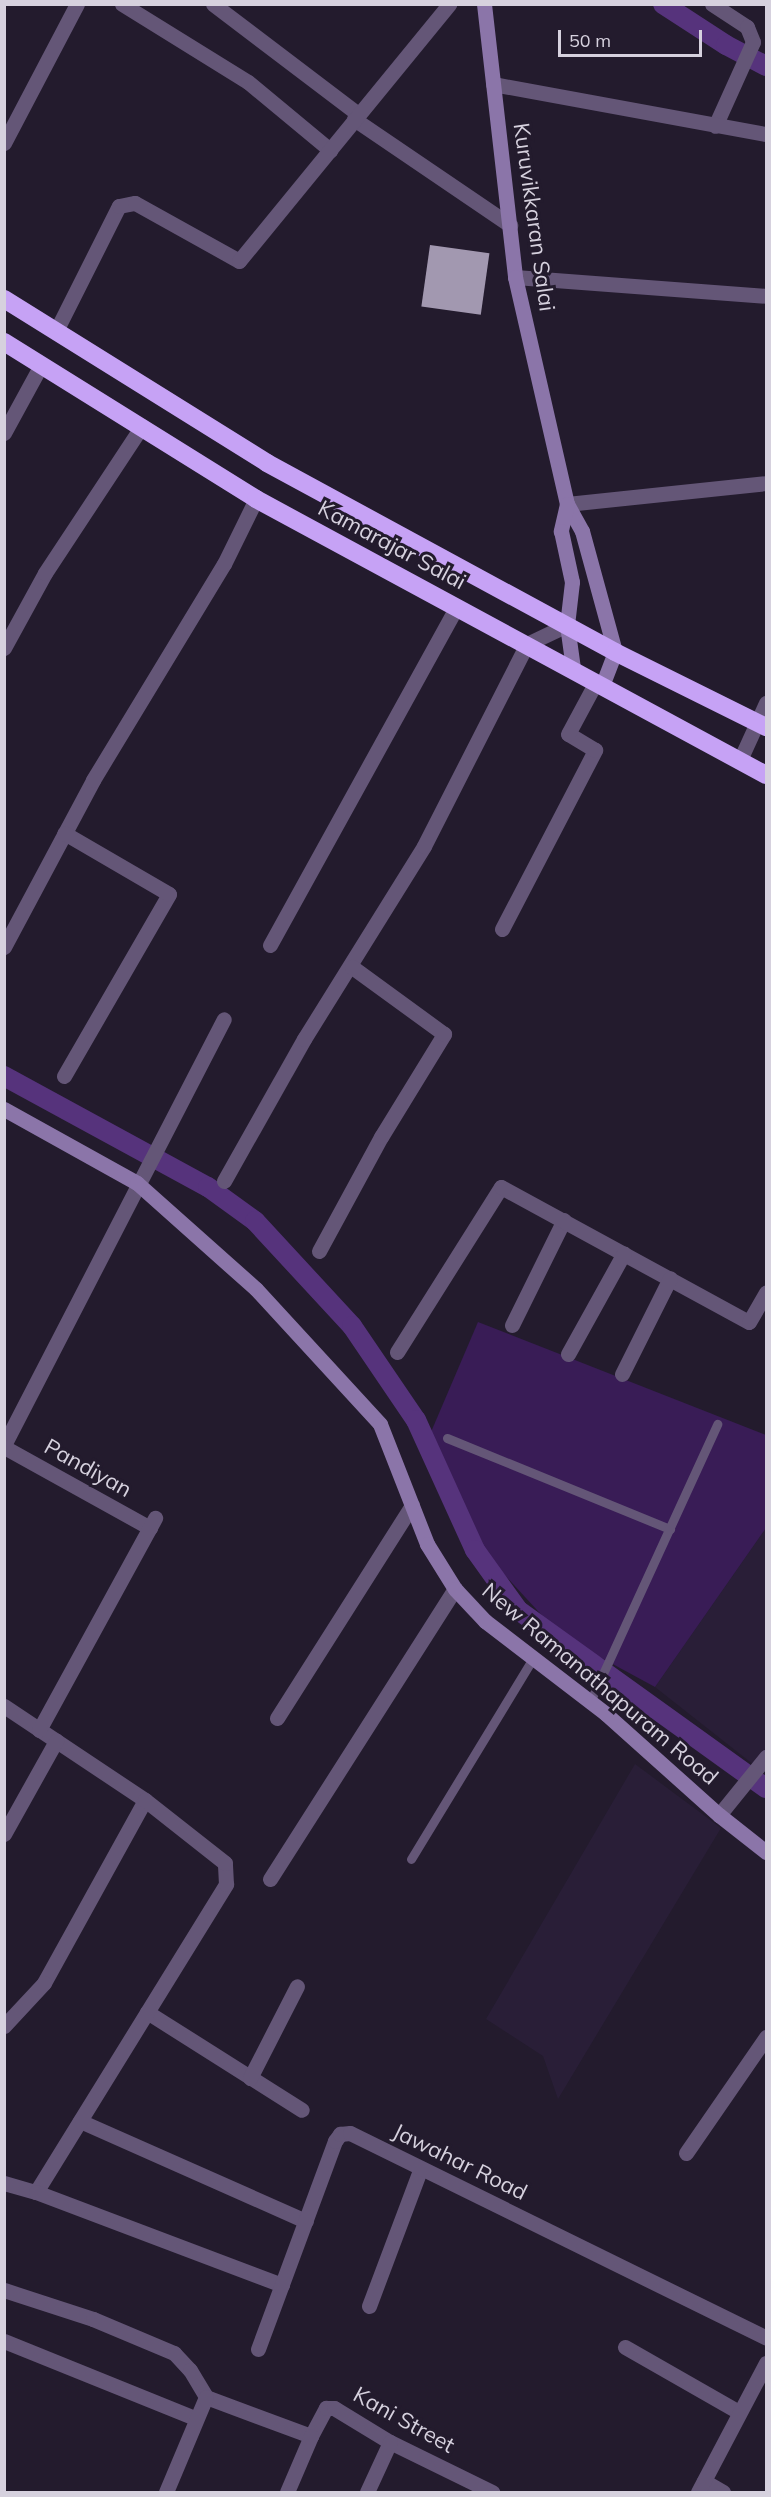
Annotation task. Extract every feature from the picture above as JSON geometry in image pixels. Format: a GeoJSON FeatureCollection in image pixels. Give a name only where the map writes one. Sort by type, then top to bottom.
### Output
{"type":"FeatureCollection","features":[{"type":"Feature","properties":{"kind":"highway","name":"Kamarajar Salai"},"geometry":{"type":"LineString","coordinates":[[4,299],[267,463],[615,652],[762,725]]}},
{"type":"Feature","properties":{"kind":"highway","name":"Kamarajar Salai"},"geometry":{"type":"LineString","coordinates":[[4,342],[256,499],[573,668],[766,775]]}},
{"type":"Feature","properties":{"kind":"main road","name":"Kuruvikkaran Salai"},"geometry":{"type":"LineString","coordinates":[[484,4],[515,277],[567,504],[582,531],[615,652]]}},
{"type":"Feature","properties":{"kind":"main road","name":"Kuruvikkaran Salai"},"geometry":{"type":"LineString","coordinates":[[567,504],[561,531],[572,582],[567,626],[573,668]]}},
{"type":"Feature","properties":{"kind":"main road"},"geometry":{"type":"LineString","coordinates":[[599,684],[615,652]]}},
{"type":"Feature","properties":{"kind":"main road","name":"New Ramanathapuram Road"},"geometry":{"type":"LineString","coordinates":[[4,1109],[137,1183],[256,1289],[380,1424],[428,1544],[455,1589],[485,1621],[590,1702],[719,1815],[766,1852]]}},
{"type":"Feature","properties":{"kind":"street"},"geometry":{"type":"LineString","coordinates":[[4,143],[77,4]]}},
{"type":"Feature","properties":{"kind":"street"},"geometry":{"type":"LineString","coordinates":[[122,4],[248,82],[330,150]]}},
{"type":"Feature","properties":{"kind":"street"},"geometry":{"type":"LineString","coordinates":[[213,4],[356,117],[510,225]]}},
{"type":"Feature","properties":{"kind":"street"},"geometry":{"type":"LineString","coordinates":[[56,331],[118,206],[135,203],[239,261],[449,4]]}},
{"type":"Feature","properties":{"kind":"street"},"geometry":{"type":"LineString","coordinates":[[712,4],[747,27],[753,42],[715,126]]}},
{"type":"Feature","properties":{"kind":"street"},"geometry":{"type":"LineString","coordinates":[[494,84],[766,134]]}},
{"type":"Feature","properties":{"kind":"street"},"geometry":{"type":"LineString","coordinates":[[515,277],[766,296]]}},
{"type":"Feature","properties":{"kind":"street"},"geometry":{"type":"LineString","coordinates":[[4,433],[41,365]]}},
{"type":"Feature","properties":{"kind":"street"},"geometry":{"type":"LineString","coordinates":[[4,648],[45,573],[142,426]]}},
{"type":"Feature","properties":{"kind":"street"},"geometry":{"type":"LineString","coordinates":[[567,504],[766,483]]}},
{"type":"Feature","properties":{"kind":"street"},"geometry":{"type":"LineString","coordinates":[[4,947],[64,833],[199,601],[224,564],[256,499]]}},
{"type":"Feature","properties":{"kind":"street"},"geometry":{"type":"LineString","coordinates":[[270,945],[457,606]]}},
{"type":"Feature","properties":{"kind":"street"},"geometry":{"type":"LineString","coordinates":[[224,1181],[304,1039],[352,967],[424,846],[527,644],[567,626]]}},
{"type":"Feature","properties":{"kind":"street"},"geometry":{"type":"LineString","coordinates":[[502,929],[595,750],[568,734],[599,684]]}},
{"type":"Feature","properties":{"kind":"street"},"geometry":{"type":"LineString","coordinates":[[740,760],[762,725],[766,703]]}},
{"type":"Feature","properties":{"kind":"street"},"geometry":{"type":"LineString","coordinates":[[64,833],[169,894],[64,1076]]}},
{"type":"Feature","properties":{"kind":"street"},"geometry":{"type":"LineString","coordinates":[[319,1251],[381,1137],[444,1034],[352,967]]}},
{"type":"Feature","properties":{"kind":"street"},"geometry":{"type":"LineString","coordinates":[[4,1446],[137,1183],[158,1149],[192,1074],[224,1019]]}},
{"type":"Feature","properties":{"kind":"street"},"geometry":{"type":"LineString","coordinates":[[397,1352],[501,1187],[749,1322],[766,1293]]}},
{"type":"Feature","properties":{"kind":"street"},"geometry":{"type":"LineString","coordinates":[[512,1325],[564,1221]]}},
{"type":"Feature","properties":{"kind":"street"},"geometry":{"type":"LineString","coordinates":[[568,1354],[624,1253]]}},
{"type":"Feature","properties":{"kind":"street"},"geometry":{"type":"LineString","coordinates":[[621,1374],[670,1278]]}},
{"type":"Feature","properties":{"kind":"street","name":"Pandiyan"},"geometry":{"type":"LineString","coordinates":[[4,1446],[153,1523],[39,1730]]}},
{"type":"Feature","properties":{"kind":"street"},"geometry":{"type":"LineString","coordinates":[[277,1718],[412,1505]]}},
{"type":"Feature","properties":{"kind":"street"},"geometry":{"type":"LineString","coordinates":[[270,1879],[455,1589]]}},
{"type":"Feature","properties":{"kind":"street"},"geometry":{"type":"LineString","coordinates":[[4,1706],[145,1800],[228,1869],[226,1884],[36,2192]]}},
{"type":"Feature","properties":{"kind":"street"},"geometry":{"type":"LineString","coordinates":[[4,1834],[56,1741]]}},
{"type":"Feature","properties":{"kind":"street"},"geometry":{"type":"LineString","coordinates":[[719,1815],[766,1757]]}},
{"type":"Feature","properties":{"kind":"street"},"geometry":{"type":"LineString","coordinates":[[4,2026],[44,1983],[145,1800]]}},
{"type":"Feature","properties":{"kind":"street"},"geometry":{"type":"LineString","coordinates":[[250,2078],[297,1986]]}},
{"type":"Feature","properties":{"kind":"street"},"geometry":{"type":"LineString","coordinates":[[147,2012],[302,2110]]}},
{"type":"Feature","properties":{"kind":"street"},"geometry":{"type":"LineString","coordinates":[[686,2153],[766,2037]]}},
{"type":"Feature","properties":{"kind":"street"},"geometry":{"type":"LineString","coordinates":[[80,2121],[306,2221]]}},
{"type":"Feature","properties":{"kind":"street","name":"Jawahar Road"},"geometry":{"type":"LineString","coordinates":[[258,2349],[340,2134],[350,2133],[766,2338]]}},
{"type":"Feature","properties":{"kind":"street"},"geometry":{"type":"LineString","coordinates":[[369,2306],[421,2168]]}},
{"type":"Feature","properties":{"kind":"street"},"geometry":{"type":"LineString","coordinates":[[4,2183],[36,2192],[282,2285]]}},
{"type":"Feature","properties":{"kind":"street"},"geometry":{"type":"LineString","coordinates":[[4,2290],[93,2319],[174,2353],[190,2370],[206,2397],[311,2436],[287,2493]]}},
{"type":"Feature","properties":{"kind":"street"},"geometry":{"type":"LineString","coordinates":[[4,2341],[195,2418]]}},
{"type":"Feature","properties":{"kind":"street"},"geometry":{"type":"LineString","coordinates":[[625,2347],[739,2412]]}},
{"type":"Feature","properties":{"kind":"street"},"geometry":{"type":"LineString","coordinates":[[723,2493],[701,2487],[766,2363]]}},
{"type":"Feature","properties":{"kind":"street"},"geometry":{"type":"LineString","coordinates":[[166,2493],[195,2418],[206,2397]]}},
{"type":"Feature","properties":{"kind":"street","name":"Kani Street"},"geometry":{"type":"LineString","coordinates":[[311,2436],[326,2408],[334,2408],[390,2442],[492,2493]]}},
{"type":"Feature","properties":{"kind":"street"},"geometry":{"type":"LineString","coordinates":[[367,2493],[390,2442]]}},
{"type":"Feature","properties":{"kind":"lane"},"geometry":{"type":"LineString","coordinates":[[590,1702],[610,1665],[717,1424]]}},
{"type":"Feature","properties":{"kind":"lane"},"geometry":{"type":"LineString","coordinates":[[447,1438],[670,1529]]}},
{"type":"Feature","properties":{"kind":"lane"},"geometry":{"type":"LineString","coordinates":[[411,1859],[533,1658]]}},
{"type":"Feature","properties":{"kind":"shaded area"},"geometry":{"type":"Polygon","coordinates":[[[478,1322],[766,1435],[766,1528],[655,1687],[585,1649],[548,1622],[491,1560],[472,1525],[431,1432],[478,1322]]]}},
{"type":"Feature","properties":{"kind":"shaded area"},"geometry":{"type":"Polygon","coordinates":[[[766,1528],[766,1748],[754,1765],[655,1687],[766,1528]]]}},
{"type":"Feature","properties":{"kind":"shaded area"},"geometry":{"type":"Polygon","coordinates":[[[635,1764],[721,1828],[558,2099],[543,2056],[486,2019],[635,1764]]]}},
{"type":"Feature","properties":{"kind":"building"},"geometry":{"type":"Polygon","coordinates":[[[430,245],[489,253],[481,315],[421,306],[430,245]]]}},
{"type":"Feature","properties":{"kind":"waterway"},"geometry":{"type":"LineString","coordinates":[[663,4],[726,45],[766,66]]}},
{"type":"Feature","properties":{"kind":"waterway"},"geometry":{"type":"LineString","coordinates":[[4,1076],[208,1187],[255,1221],[352,1326],[416,1420],[475,1550],[518,1610],[766,1788]]}}]}
